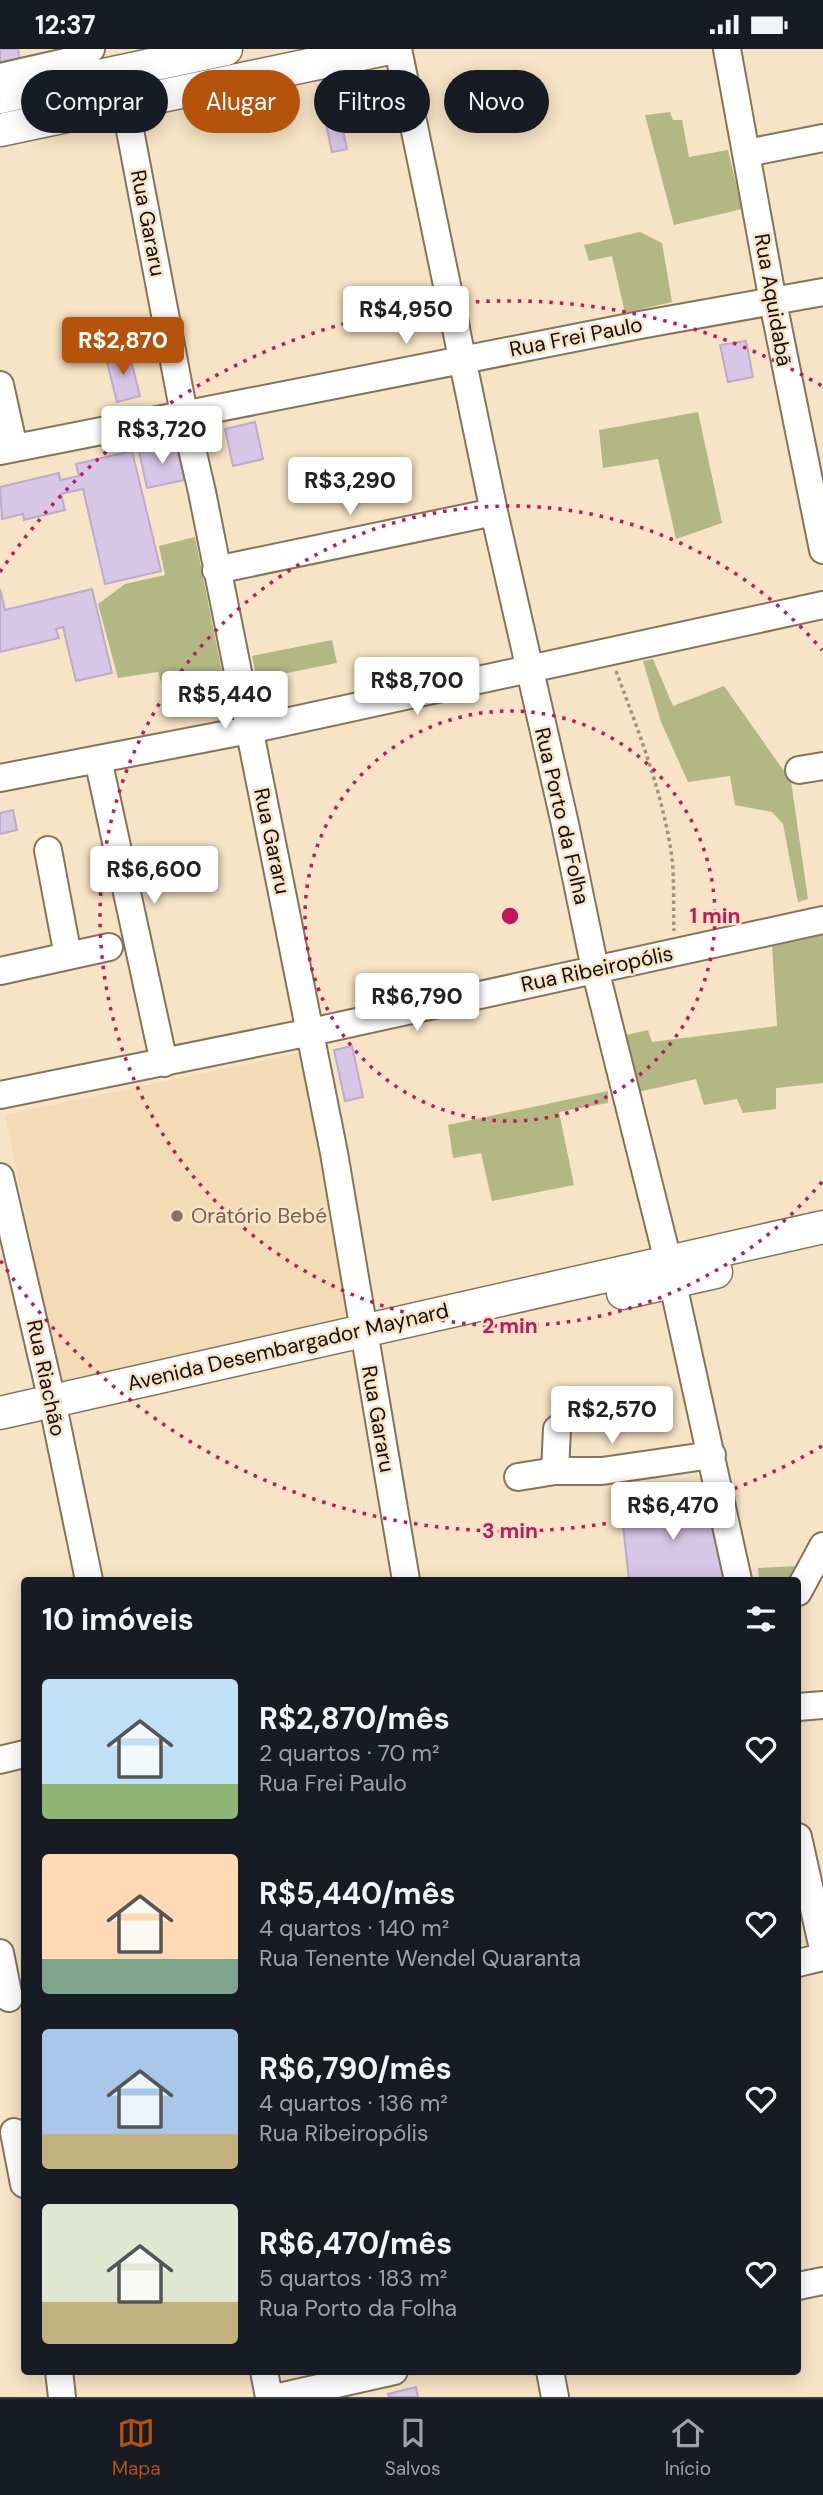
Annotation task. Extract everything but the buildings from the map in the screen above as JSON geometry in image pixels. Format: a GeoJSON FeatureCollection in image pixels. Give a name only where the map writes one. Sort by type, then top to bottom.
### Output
{"type":"FeatureCollection","features":[{"type":"Feature","properties":{"kind":"main road"},"geometry":{"type":"LineString","coordinates":[[0,97],[123,60],[226,49]]}},
{"type":"Feature","properties":{"kind":"main road"},"geometry":{"type":"LineString","coordinates":[[168,95],[385,49]]}},
{"type":"Feature","properties":{"kind":"main road"},"geometry":{"type":"LineString","coordinates":[[0,130],[21,126]]}},
{"type":"Feature","properties":{"kind":"main road","name":"Avenida Desembargador Maynard"},"geometry":{"type":"LineString","coordinates":[[670,1272],[823,1227]]}},
{"type":"Feature","properties":{"kind":"main road","name":"Avenida Desembargador Maynard"},"geometry":{"type":"LineString","coordinates":[[0,1413],[53,1409],[670,1272],[823,1247]]}},
{"type":"Feature","properties":{"kind":"main road","name":"Avenida Desembargador Maynard"},"geometry":{"type":"LineString","coordinates":[[0,1430],[53,1409]]}},
{"type":"Feature","properties":{"kind":"street"},"geometry":{"type":"LineString","coordinates":[[0,77],[79,59],[91,49]]}},
{"type":"Feature","properties":{"kind":"street","name":"Rua Porto da Folha"},"geometry":{"type":"LineString","coordinates":[[398,49],[528,669],[565,824],[595,969],[670,1272],[737,1577]]}},
{"type":"Feature","properties":{"kind":"street","name":"Rua Aquidabã"},"geometry":{"type":"LineString","coordinates":[[727,49],[773,302],[813,450],[823,550]]}},
{"type":"Feature","properties":{"kind":"street","name":"Rua Gararu"},"geometry":{"type":"LineString","coordinates":[[131,133],[184,414],[311,1032],[405,1577]]}},
{"type":"Feature","properties":{"kind":"street"},"geometry":{"type":"LineString","coordinates":[[747,153],[823,138]]}},
{"type":"Feature","properties":{"kind":"street","name":"Rua Frei Paulo"},"geometry":{"type":"LineString","coordinates":[[7,449],[640,325],[823,292]]}},
{"type":"Feature","properties":{"kind":"street"},"geometry":{"type":"LineString","coordinates":[[0,385],[7,449]]}},
{"type":"Feature","properties":{"kind":"street"},"geometry":{"type":"LineString","coordinates":[[216,570],[494,512]]}},
{"type":"Feature","properties":{"kind":"street"},"geometry":{"type":"LineString","coordinates":[[0,778],[249,730],[823,605]]}},
{"type":"Feature","properties":{"kind":"street"},"geometry":{"type":"LineString","coordinates":[[98,759],[164,1063]]}},
{"type":"Feature","properties":{"kind":"street"},"geometry":{"type":"LineString","coordinates":[[48,850],[68,956]]}},
{"type":"Feature","properties":{"kind":"street","name":"Rua Ribeiropólis"},"geometry":{"type":"LineString","coordinates":[[0,1094],[311,1032],[823,920]]}},
{"type":"Feature","properties":{"kind":"street"},"geometry":{"type":"LineString","coordinates":[[0,971],[109,947]]}},
{"type":"Feature","properties":{"kind":"street","name":"Rua Riachão"},"geometry":{"type":"LineString","coordinates":[[0,1177],[88,1577]]}},
{"type":"Feature","properties":{"kind":"street"},"geometry":{"type":"LineString","coordinates":[[555,1471],[557,1429]]}},
{"type":"Feature","properties":{"kind":"street"},"geometry":{"type":"LineString","coordinates":[[518,1477],[555,1471],[603,1471],[712,1455]]}},
{"type":"Feature","properties":{"kind":"street"},"geometry":{"type":"LineString","coordinates":[[808,1586],[823,1546]]}},
{"type":"Feature","properties":{"kind":"street"},"geometry":{"type":"LineString","coordinates":[[801,1707],[823,1705]]}},
{"type":"Feature","properties":{"kind":"street"},"geometry":{"type":"LineString","coordinates":[[0,1760],[21,1755]]}},
{"type":"Feature","properties":{"kind":"street"},"geometry":{"type":"LineString","coordinates":[[801,1850],[823,1949]]}},
{"type":"Feature","properties":{"kind":"street"},"geometry":{"type":"LineString","coordinates":[[0,1953],[9,1998]]}},
{"type":"Feature","properties":{"kind":"street"},"geometry":{"type":"LineString","coordinates":[[801,1962],[823,1957]]}},
{"type":"Feature","properties":{"kind":"street"},"geometry":{"type":"LineString","coordinates":[[13,2132],[21,2170]]}},
{"type":"Feature","properties":{"kind":"street"},"geometry":{"type":"LineString","coordinates":[[801,2285],[823,2281]]}},
{"type":"Feature","properties":{"kind":"street"},"geometry":{"type":"LineString","coordinates":[[59,2375],[62,2397]]}},
{"type":"Feature","properties":{"kind":"street"},"geometry":{"type":"LineString","coordinates":[[265,2375],[269,2397]]}},
{"type":"Feature","properties":{"kind":"street"},"geometry":{"type":"LineString","coordinates":[[279,2397],[376,2375]]}},
{"type":"Feature","properties":{"kind":"street"},"geometry":{"type":"LineString","coordinates":[[551,2375],[555,2397]]}},
{"type":"Feature","properties":{"kind":"path"},"geometry":{"type":"LineString","coordinates":[[609,653],[646,749],[672,853],[675,952]]}},
{"type":"Feature","properties":{"kind":"shaded area","name":"Oratório Bebé"},"geometry":{"type":"Polygon","coordinates":[[[300,1053],[347,1316],[61,1384],[5,1115],[300,1053]]]}},
{"type":"Feature","properties":{"kind":"green space"},"geometry":{"type":"Polygon","coordinates":[[[670,112],[673,120],[682,120],[689,157],[728,150],[742,209],[674,225],[645,115],[670,112]]]}},
{"type":"Feature","properties":{"kind":"green space"},"geometry":{"type":"Polygon","coordinates":[[[640,232],[662,243],[672,302],[625,313],[612,256],[589,261],[584,245],[640,232]]]}},
{"type":"Feature","properties":{"kind":"green space"},"geometry":{"type":"Polygon","coordinates":[[[698,412],[722,523],[676,539],[658,459],[603,468],[599,430],[698,412]]]}},
{"type":"Feature","properties":{"kind":"green space"},"geometry":{"type":"Polygon","coordinates":[[[195,537],[223,677],[164,691],[158,672],[118,678],[98,604],[125,584],[165,575],[159,546],[195,537]]]}},
{"type":"Feature","properties":{"kind":"green space"},"geometry":{"type":"Polygon","coordinates":[[[332,640],[337,663],[257,679],[252,656],[332,640]]]}},
{"type":"Feature","properties":{"kind":"green space"},"geometry":{"type":"Polygon","coordinates":[[[653,659],[673,706],[724,686],[791,781],[808,899],[798,902],[783,824],[772,812],[735,805],[730,776],[688,782],[661,722],[643,661],[653,659]]]}},
{"type":"Feature","properties":{"kind":"green space"},"geometry":{"type":"Polygon","coordinates":[[[823,935],[823,1083],[776,1088],[776,1109],[743,1113],[737,1099],[704,1105],[696,1079],[638,1092],[626,1035],[648,1030],[652,1042],[777,1026],[772,946],[823,935]]]}},
{"type":"Feature","properties":{"kind":"green space"},"geometry":{"type":"Polygon","coordinates":[[[608,1091],[608,1103],[559,1112],[574,1185],[492,1201],[481,1153],[453,1158],[448,1125],[608,1091]]]}},
{"type":"Feature","properties":{"kind":"green space"},"geometry":{"type":"Polygon","coordinates":[[[799,1566],[793,1577],[759,1577],[758,1568],[799,1566]]]}},
{"type":"Feature","properties":{"kind":"place","name":"Oratório Bebé"},"geometry":{"type":"Point","coordinates":[177,1216]}}]}
